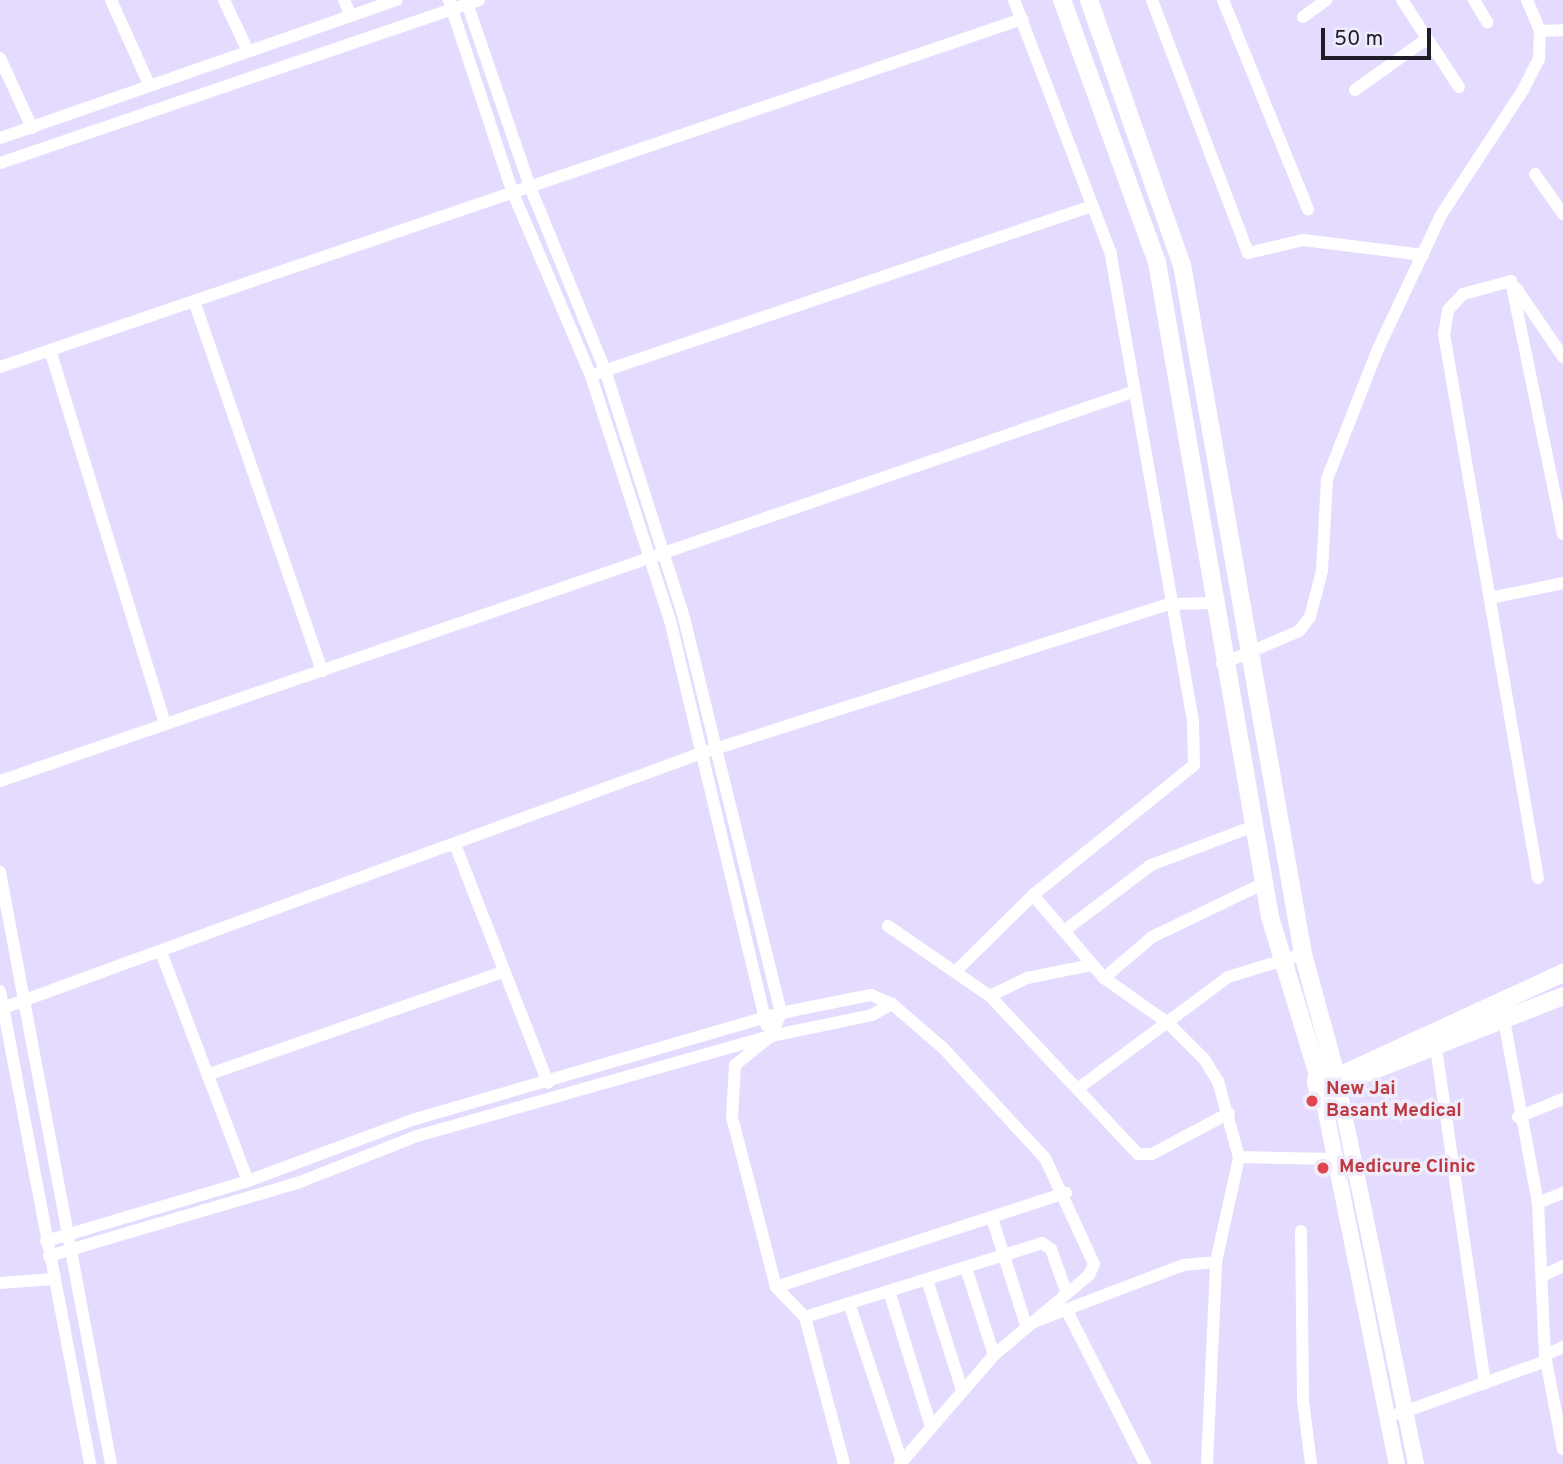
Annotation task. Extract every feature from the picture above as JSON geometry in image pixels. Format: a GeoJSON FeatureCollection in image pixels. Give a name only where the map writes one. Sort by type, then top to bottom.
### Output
{"type":"FeatureCollection","features":[{"type":"Feature","properties":{"kind":"main road"},"geometry":{"type":"LineString","coordinates":[[1062,0],[1157,262],[1222,664],[1280,959],[1332,1081]]}},
{"type":"Feature","properties":{"kind":"main road"},"geometry":{"type":"LineString","coordinates":[[1089,0],[1182,265],[1303,954],[1332,1081]]}},
{"type":"Feature","properties":{"kind":"main road"},"geometry":{"type":"LineString","coordinates":[[1332,1081],[1563,974]]}},
{"type":"Feature","properties":{"kind":"main road"},"geometry":{"type":"LineString","coordinates":[[1332,1081],[1436,1048],[1563,996]]}},
{"type":"Feature","properties":{"kind":"street"},"geometry":{"type":"LineString","coordinates":[[111,0],[149,84]]}},
{"type":"Feature","properties":{"kind":"street"},"geometry":{"type":"LineString","coordinates":[[224,0],[247,49]]}},
{"type":"Feature","properties":{"kind":"street"},"geometry":{"type":"LineString","coordinates":[[344,0],[351,16]]}},
{"type":"Feature","properties":{"kind":"street"},"geometry":{"type":"LineString","coordinates":[[0,138],[247,49],[397,0]]}},
{"type":"Feature","properties":{"kind":"street"},"geometry":{"type":"LineString","coordinates":[[956,971],[1033,895],[1194,765],[1193,721],[1132,392],[1111,254],[1014,0]]}},
{"type":"Feature","properties":{"kind":"street"},"geometry":{"type":"LineString","coordinates":[[1153,0],[1248,253],[1303,240],[1423,255]]}},
{"type":"Feature","properties":{"kind":"street"},"geometry":{"type":"LineString","coordinates":[[1223,0],[1308,209]]}},
{"type":"Feature","properties":{"kind":"street"},"geometry":{"type":"LineString","coordinates":[[1303,17],[1326,0]]}},
{"type":"Feature","properties":{"kind":"street"},"geometry":{"type":"LineString","coordinates":[[1402,0],[1425,40],[1460,87]]}},
{"type":"Feature","properties":{"kind":"street"},"geometry":{"type":"LineString","coordinates":[[1474,0],[1487,22]]}},
{"type":"Feature","properties":{"kind":"street"},"geometry":{"type":"LineString","coordinates":[[1222,664],[1252,655],[1300,631],[1317,603],[1327,479],[1441,215],[1523,90],[1539,59],[1540,31],[1527,0]]}},
{"type":"Feature","properties":{"kind":"street"},"geometry":{"type":"LineString","coordinates":[[0,163],[449,5],[472,1],[530,187],[606,370],[663,551],[782,1013],[771,1036],[735,1065],[730,1088],[747,1187],[776,1287],[805,1317],[844,1464]]}},
{"type":"Feature","properties":{"kind":"street"},"geometry":{"type":"LineString","coordinates":[[449,5],[513,193],[591,376],[650,556],[764,1018],[771,1036]]}},
{"type":"Feature","properties":{"kind":"street"},"geometry":{"type":"LineString","coordinates":[[0,368],[1022,19]]}},
{"type":"Feature","properties":{"kind":"street"},"geometry":{"type":"LineString","coordinates":[[1540,31],[1563,30]]}},
{"type":"Feature","properties":{"kind":"street"},"geometry":{"type":"LineString","coordinates":[[1355,90],[1425,40]]}},
{"type":"Feature","properties":{"kind":"street"},"geometry":{"type":"LineString","coordinates":[[0,58],[32,128]]}},
{"type":"Feature","properties":{"kind":"street"},"geometry":{"type":"LineString","coordinates":[[1535,174],[1563,214]]}},
{"type":"Feature","properties":{"kind":"street"},"geometry":{"type":"LineString","coordinates":[[591,376],[1092,206]]}},
{"type":"Feature","properties":{"kind":"street"},"geometry":{"type":"LineString","coordinates":[[1511,281],[1563,357]]}},
{"type":"Feature","properties":{"kind":"street"},"geometry":{"type":"LineString","coordinates":[[1511,281],[1559,485],[1563,534]]}},
{"type":"Feature","properties":{"kind":"street"},"geometry":{"type":"LineString","coordinates":[[1511,281],[1462,294],[1444,321],[1538,878]]}},
{"type":"Feature","properties":{"kind":"street"},"geometry":{"type":"LineString","coordinates":[[194,301],[322,671]]}},
{"type":"Feature","properties":{"kind":"street"},"geometry":{"type":"LineString","coordinates":[[50,350],[165,723]]}},
{"type":"Feature","properties":{"kind":"street"},"geometry":{"type":"LineString","coordinates":[[0,781],[1132,392]]}},
{"type":"Feature","properties":{"kind":"street"},"geometry":{"type":"LineString","coordinates":[[1490,598],[1563,583]]}},
{"type":"Feature","properties":{"kind":"street"},"geometry":{"type":"LineString","coordinates":[[3,1008],[456,847],[713,749],[1170,604],[1214,603]]}},
{"type":"Feature","properties":{"kind":"street"},"geometry":{"type":"LineString","coordinates":[[1064,931],[1152,865],[1254,826]]}},
{"type":"Feature","properties":{"kind":"street"},"geometry":{"type":"LineString","coordinates":[[456,847],[502,972],[548,1083]]}},
{"type":"Feature","properties":{"kind":"street"},"geometry":{"type":"LineString","coordinates":[[0,872],[20,1002],[67,1252],[111,1464]]}},
{"type":"Feature","properties":{"kind":"street"},"geometry":{"type":"LineString","coordinates":[[1104,978],[1162,932],[1264,883]]}},
{"type":"Feature","properties":{"kind":"street"},"geometry":{"type":"LineString","coordinates":[[1033,895],[1104,978],[1168,1023],[1204,1059],[1229,1113],[1239,1157],[1216,1262],[1207,1464]]}},
{"type":"Feature","properties":{"kind":"street"},"geometry":{"type":"LineString","coordinates":[[888,926],[936,963],[956,971],[990,996],[1080,1087],[1144,1157],[1229,1113]]}},
{"type":"Feature","properties":{"kind":"street"},"geometry":{"type":"LineString","coordinates":[[161,951],[247,1181]]}},
{"type":"Feature","properties":{"kind":"street"},"geometry":{"type":"LineString","coordinates":[[1080,1087],[1228,978],[1280,959],[1303,954]]}},
{"type":"Feature","properties":{"kind":"street"},"geometry":{"type":"LineString","coordinates":[[990,996],[1027,978],[1091,965]]}},
{"type":"Feature","properties":{"kind":"street"},"geometry":{"type":"LineString","coordinates":[[207,1075],[502,972]]}},
{"type":"Feature","properties":{"kind":"street"},"geometry":{"type":"LineString","coordinates":[[0,991],[90,1464]]}},
{"type":"Feature","properties":{"kind":"street"},"geometry":{"type":"LineString","coordinates":[[46,1241],[247,1181],[412,1120],[548,1083],[782,1013],[871,995],[892,1004],[1003,1111],[1045,1158],[1066,1193],[1094,1264],[994,1354],[901,1463]]}},
{"type":"Feature","properties":{"kind":"street"},"geometry":{"type":"LineString","coordinates":[[49,1256],[300,1182],[417,1136],[771,1036],[872,1015],[892,1004]]}},
{"type":"Feature","properties":{"kind":"street"},"geometry":{"type":"LineString","coordinates":[[1504,1020],[1518,1117],[1538,1203],[1546,1358],[1562,1440]]}},
{"type":"Feature","properties":{"kind":"street"},"geometry":{"type":"LineString","coordinates":[[1436,1048],[1485,1383]]}},
{"type":"Feature","properties":{"kind":"street"},"geometry":{"type":"LineString","coordinates":[[1332,1081],[1334,1158],[1397,1464]]}},
{"type":"Feature","properties":{"kind":"street"},"geometry":{"type":"LineString","coordinates":[[1332,1081],[1416,1464]]}},
{"type":"Feature","properties":{"kind":"street"},"geometry":{"type":"LineString","coordinates":[[1518,1117],[1563,1099]]}},
{"type":"Feature","properties":{"kind":"street"},"geometry":{"type":"LineString","coordinates":[[1239,1157],[1334,1158]]}},
{"type":"Feature","properties":{"kind":"street"},"geometry":{"type":"LineString","coordinates":[[776,1287],[1066,1193]]}},
{"type":"Feature","properties":{"kind":"street"},"geometry":{"type":"LineString","coordinates":[[1538,1203],[1563,1193]]}},
{"type":"Feature","properties":{"kind":"street"},"geometry":{"type":"LineString","coordinates":[[992,1218],[1026,1325]]}},
{"type":"Feature","properties":{"kind":"street"},"geometry":{"type":"LineString","coordinates":[[1301,1231],[1303,1400],[1311,1464]]}},
{"type":"Feature","properties":{"kind":"street"},"geometry":{"type":"LineString","coordinates":[[805,1317],[1042,1243],[1051,1249],[1066,1291]]}},
{"type":"Feature","properties":{"kind":"street"},"geometry":{"type":"LineString","coordinates":[[1026,1325],[1183,1265],[1216,1262]]}},
{"type":"Feature","properties":{"kind":"street"},"geometry":{"type":"LineString","coordinates":[[1542,1276],[1563,1266]]}},
{"type":"Feature","properties":{"kind":"street"},"geometry":{"type":"LineString","coordinates":[[966,1268],[994,1354]]}},
{"type":"Feature","properties":{"kind":"street"},"geometry":{"type":"LineString","coordinates":[[0,1283],[53,1279]]}},
{"type":"Feature","properties":{"kind":"street"},"geometry":{"type":"LineString","coordinates":[[928,1279],[962,1390]]}},
{"type":"Feature","properties":{"kind":"street"},"geometry":{"type":"LineString","coordinates":[[889,1291],[931,1427]]}},
{"type":"Feature","properties":{"kind":"street"},"geometry":{"type":"LineString","coordinates":[[849,1303],[901,1463]]}},
{"type":"Feature","properties":{"kind":"street"},"geometry":{"type":"LineString","coordinates":[[1066,1309],[1145,1464]]}},
{"type":"Feature","properties":{"kind":"street"},"geometry":{"type":"LineString","coordinates":[[1387,1418],[1485,1383],[1546,1358],[1563,1347]]}},
{"type":"Feature","properties":{"kind":"place","name":"New Jai Basant Medical"},"geometry":{"type":"Point","coordinates":[1312,1101]}},
{"type":"Feature","properties":{"kind":"place","name":"Medicure Clinic"},"geometry":{"type":"Point","coordinates":[1323,1168]}}]}
